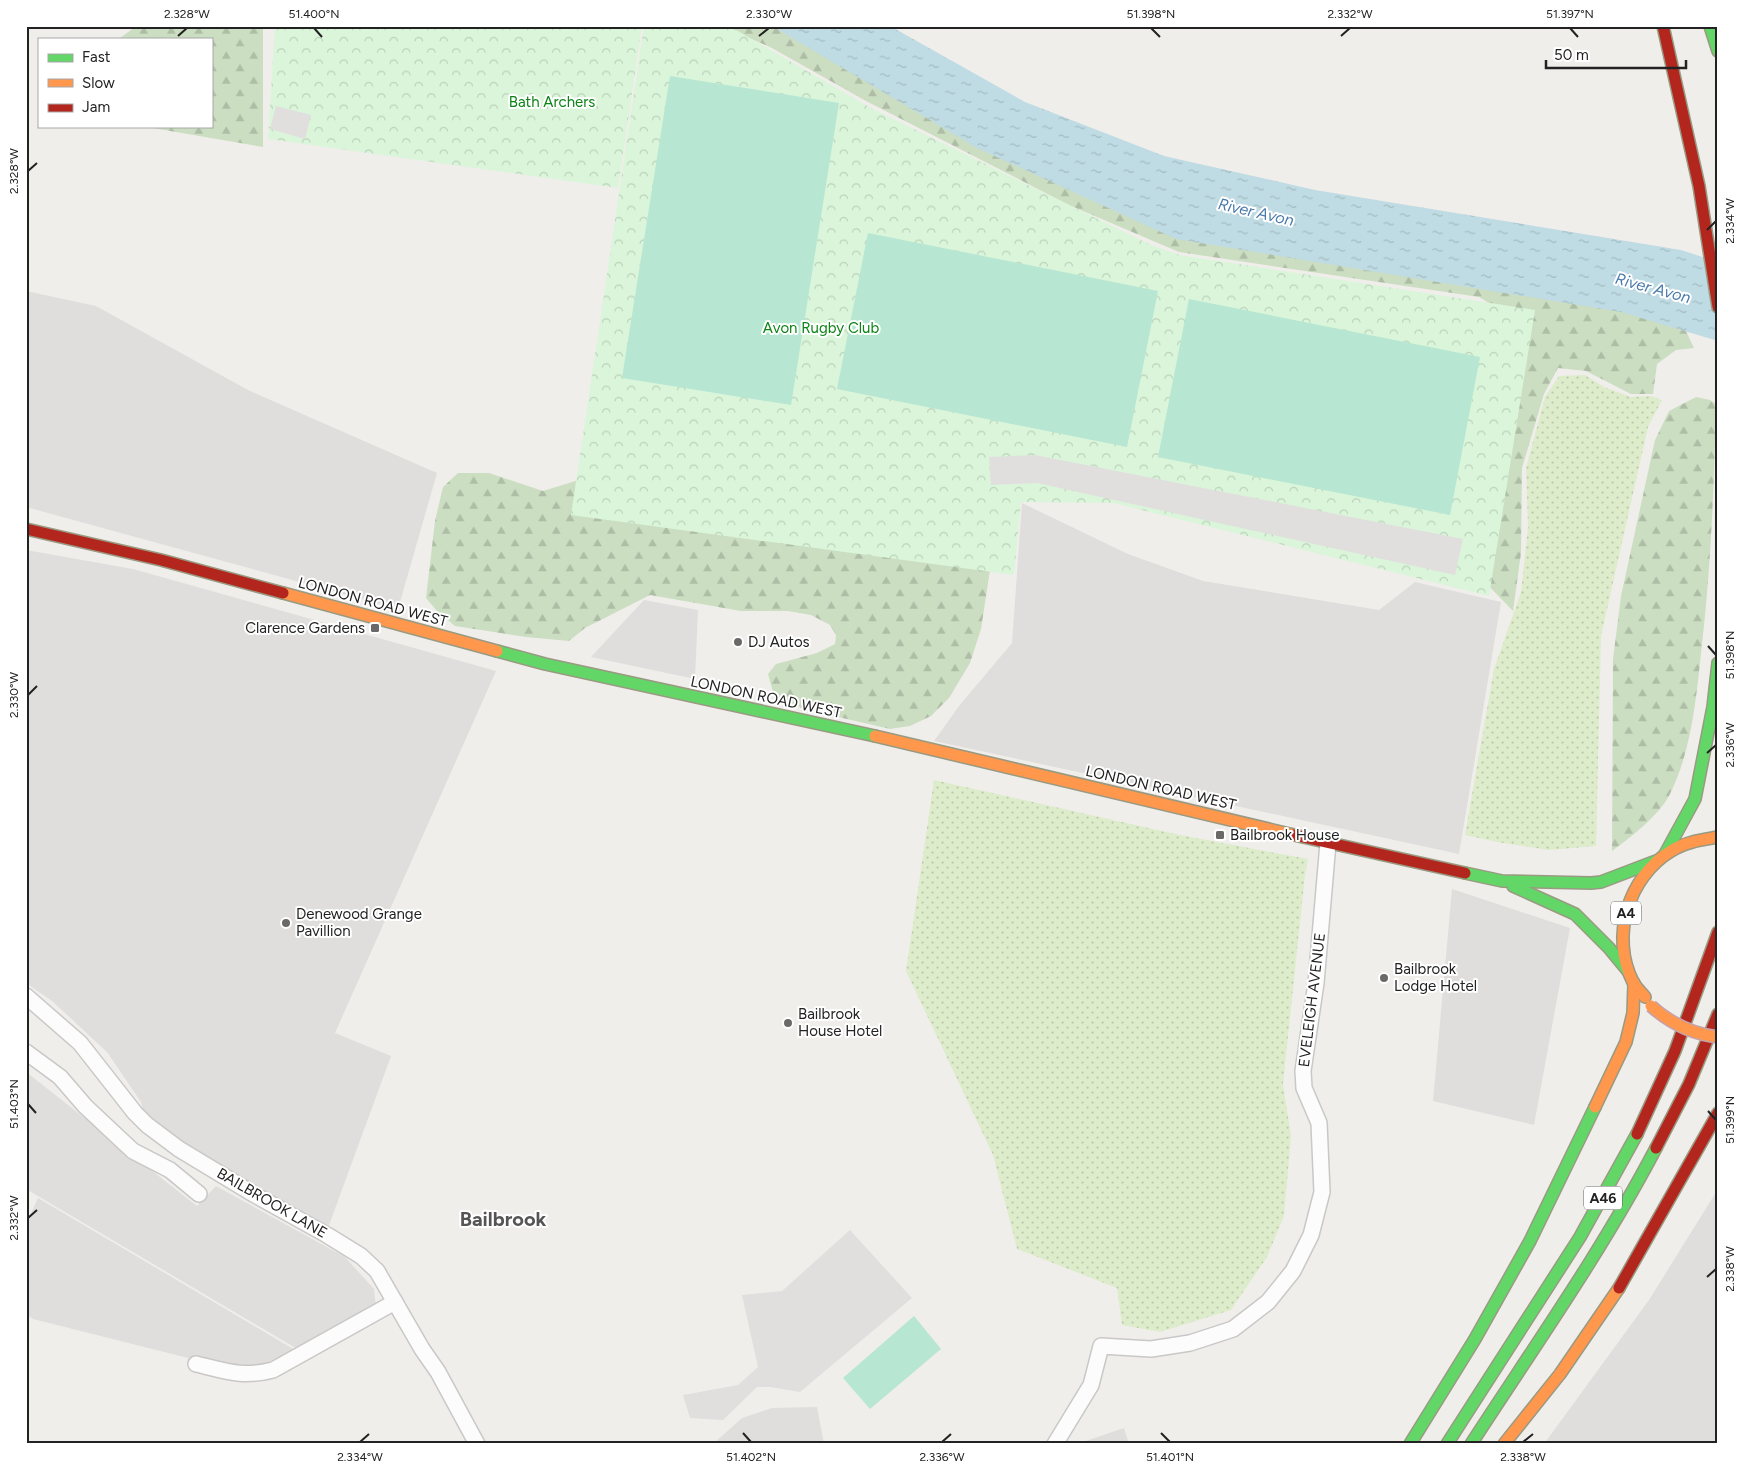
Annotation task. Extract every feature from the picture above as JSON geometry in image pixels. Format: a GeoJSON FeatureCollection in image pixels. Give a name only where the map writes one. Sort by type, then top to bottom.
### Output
{"type":"FeatureCollection","features":[{"type":"Feature","properties":{"kind":"main road"},"geometry":{"type":"LineString","coordinates":[[1710,26],[1717,49]]}},
{"type":"Feature","properties":{"kind":"main road"},"geometry":{"type":"LineString","coordinates":[[1663,27],[1699,186],[1718,307]]}},
{"type":"Feature","properties":{"kind":"main road","name":"LONDON ROAD WEST"},"geometry":{"type":"LineString","coordinates":[[26,529],[161,560],[545,664],[918,745],[1328,843],[1502,881],[1544,883],[1601,882],[1660,858]]}},
{"type":"Feature","properties":{"kind":"main road"},"geometry":{"type":"LineString","coordinates":[[1660,858],[1687,816],[1695,799],[1713,707],[1718,663]]}},
{"type":"Feature","properties":{"kind":"main road","name":"A4"},"geometry":{"type":"LineString","coordinates":[[1713,837],[1686,843],[1660,858],[1640,880],[1628,901],[1623,925],[1623,950],[1631,978],[1651,1006],[1663,1018],[1682,1029],[1704,1036],[1718,1037]]}},
{"type":"Feature","properties":{"kind":"main road","name":"LONDON ROAD WEST"},"geometry":{"type":"LineString","coordinates":[[1502,881],[1575,914],[1609,948],[1631,978]]}},
{"type":"Feature","properties":{"kind":"main road","name":"A46"},"geometry":{"type":"LineString","coordinates":[[1447,1444],[1554,1279],[1622,1164],[1666,1072],[1701,984],[1718,932]]}},
{"type":"Feature","properties":{"kind":"main road"},"geometry":{"type":"LineString","coordinates":[[1410,1444],[1475,1339],[1530,1241],[1626,1042],[1634,1013],[1631,978]]}},
{"type":"Feature","properties":{"kind":"main road","name":"A46"},"geometry":{"type":"LineString","coordinates":[[1471,1444],[1572,1289],[1641,1176],[1689,1084],[1718,1014]]}},
{"type":"Feature","properties":{"kind":"main road"},"geometry":{"type":"LineString","coordinates":[[1504,1444],[1560,1374],[1616,1293],[1718,1112]]}},
{"type":"Feature","properties":{"kind":"street","name":"EVELEIGH AVENUE"},"geometry":{"type":"LineString","coordinates":[[1055,1444],[1091,1385],[1101,1346],[1151,1349],[1190,1343],[1233,1329],[1268,1302],[1293,1271],[1311,1235],[1322,1192],[1319,1123],[1304,1088],[1303,1071],[1316,983],[1328,843]]}},
{"type":"Feature","properties":{"kind":"street","name":"BAILBROOK LANE"},"geometry":{"type":"LineString","coordinates":[[26,996],[80,1042],[135,1113],[147,1125],[179,1149],[361,1256],[377,1271],[422,1349],[438,1372],[477,1444]]}},
{"type":"Feature","properties":{"kind":"street","name":"BAILBROOK LANE"},"geometry":{"type":"LineString","coordinates":[[26,1052],[60,1077],[85,1106],[133,1151],[170,1170],[199,1194]]}},
{"type":"Feature","properties":{"kind":"street"},"geometry":{"type":"LineString","coordinates":[[196,1364],[241,1375],[259,1374],[273,1370],[396,1302]]}},
{"type":"Feature","properties":{"kind":"shaded area"},"geometry":{"type":"Polygon","coordinates":[[[276,106],[311,115],[305,139],[270,129],[276,106]]]}},
{"type":"Feature","properties":{"kind":"shaded area"},"geometry":{"type":"Polygon","coordinates":[[[26,291],[96,306],[248,390],[437,473],[398,609],[26,507],[26,291]]]}},
{"type":"Feature","properties":{"kind":"shaded area"},"geometry":{"type":"Polygon","coordinates":[[[1035,455],[1463,539],[1455,575],[1037,483],[991,485],[989,457],[1035,455]]]}},
{"type":"Feature","properties":{"kind":"shaded area"},"geometry":{"type":"Polygon","coordinates":[[[1022,503],[1128,554],[1203,581],[1379,610],[1415,582],[1501,602],[1459,854],[934,741],[959,706],[1012,643],[1022,503]]]}},
{"type":"Feature","properties":{"kind":"shaded area"},"geometry":{"type":"Polygon","coordinates":[[[26,550],[133,569],[496,671],[335,1033],[391,1056],[328,1228],[185,1145],[144,1115],[141,1102],[107,1052],[52,1001],[26,983],[26,550]]]}},
{"type":"Feature","properties":{"kind":"shaded area"},"geometry":{"type":"Polygon","coordinates":[[[644,600],[698,610],[695,679],[591,657],[644,600]]]}},
{"type":"Feature","properties":{"kind":"shaded area"},"geometry":{"type":"Polygon","coordinates":[[[1452,889],[1570,928],[1534,1125],[1433,1101],[1452,889]]]}},
{"type":"Feature","properties":{"kind":"shaded area"},"geometry":{"type":"Polygon","coordinates":[[[26,1072],[197,1206],[216,1186],[345,1257],[374,1289],[376,1307],[299,1350],[26,1189],[26,1072]]]}},
{"type":"Feature","properties":{"kind":"shaded area"},"geometry":{"type":"Polygon","coordinates":[[[1718,1189],[1718,1444],[1544,1444],[1649,1300],[1718,1189]]]}},
{"type":"Feature","properties":{"kind":"shaded area"},"geometry":{"type":"Polygon","coordinates":[[[38,1198],[295,1350],[255,1368],[220,1366],[33,1319],[26,1314],[26,1224],[38,1198]]]}},
{"type":"Feature","properties":{"kind":"shaded area"},"geometry":{"type":"Polygon","coordinates":[[[850,1230],[912,1298],[800,1392],[770,1387],[757,1387],[723,1420],[690,1418],[683,1395],[738,1385],[758,1367],[742,1295],[782,1291],[850,1230]]]}},
{"type":"Feature","properties":{"kind":"shaded area"},"geometry":{"type":"Polygon","coordinates":[[[817,1407],[824,1444],[713,1444],[742,1418],[772,1408],[817,1407]]]}},
{"type":"Feature","properties":{"kind":"shaded area"},"geometry":{"type":"Polygon","coordinates":[[[1124,1428],[1129,1444],[1079,1444],[1080,1443],[1124,1428]]]}},
{"type":"Feature","properties":{"kind":"green space"},"geometry":{"type":"Polygon","coordinates":[[[136,26],[263,26],[263,147],[153,128],[212,128],[212,38],[120,38],[136,26]]]}},
{"type":"Feature","properties":{"kind":"green space","name":"Bath Archers"},"geometry":{"type":"Polygon","coordinates":[[[275,26],[642,26],[618,188],[268,139],[275,26]]]}},
{"type":"Feature","properties":{"kind":"green space","name":"Avon Rugby Club"},"geometry":{"type":"Polygon","coordinates":[[[644,26],[729,26],[871,108],[1151,245],[1180,255],[1535,310],[1489,596],[1113,503],[1021,502],[1014,575],[571,515],[644,26]]]}},
{"type":"Feature","properties":{"kind":"green space"},"geometry":{"type":"Polygon","coordinates":[[[722,26],[797,26],[889,91],[1675,308],[1694,348],[1676,350],[1657,364],[1653,394],[1631,394],[1586,371],[1558,368],[1544,394],[1522,468],[1521,553],[1513,611],[1480,577],[1507,314],[1479,297],[1179,252],[1069,205],[866,101],[770,47],[722,26]]]}},
{"type":"Feature","properties":{"kind":"green space"},"geometry":{"type":"Polygon","coordinates":[[[670,76],[839,103],[791,405],[622,378],[670,76]]]}},
{"type":"Feature","properties":{"kind":"green space"},"geometry":{"type":"Polygon","coordinates":[[[868,233],[1158,291],[1127,447],[837,389],[868,233]]]}},
{"type":"Feature","properties":{"kind":"green space"},"geometry":{"type":"Polygon","coordinates":[[[1189,299],[1480,357],[1450,515],[1158,457],[1189,299]]]}},
{"type":"Feature","properties":{"kind":"green space"},"geometry":{"type":"Polygon","coordinates":[[[1585,375],[1604,387],[1631,397],[1651,396],[1662,400],[1648,427],[1601,636],[1596,846],[1549,850],[1465,835],[1494,669],[1521,592],[1528,527],[1526,468],[1545,397],[1559,376],[1585,375]]]}},
{"type":"Feature","properties":{"kind":"green space"},"geometry":{"type":"Polygon","coordinates":[[[1696,397],[1710,400],[1716,404],[1710,560],[1697,690],[1691,726],[1683,762],[1669,796],[1658,811],[1643,826],[1612,851],[1613,659],[1621,596],[1655,440],[1669,411],[1696,397]]]}},
{"type":"Feature","properties":{"kind":"green space"},"geometry":{"type":"Polygon","coordinates":[[[458,473],[489,473],[543,491],[598,474],[996,531],[981,629],[970,663],[949,698],[931,716],[910,726],[890,729],[804,709],[780,698],[773,692],[768,674],[776,664],[817,653],[835,644],[836,635],[830,625],[811,615],[788,611],[741,611],[650,595],[585,628],[569,641],[526,637],[455,626],[437,611],[426,598],[435,521],[443,487],[458,473]]]}},
{"type":"Feature","properties":{"kind":"green space"},"geometry":{"type":"Polygon","coordinates":[[[934,780],[1180,835],[1308,859],[1283,1084],[1291,1136],[1284,1216],[1267,1257],[1231,1310],[1160,1332],[1122,1325],[1117,1288],[1017,1249],[993,1155],[906,971],[934,780]]]}},
{"type":"Feature","properties":{"kind":"green space"},"geometry":{"type":"Polygon","coordinates":[[[914,1316],[941,1349],[870,1409],[843,1378],[914,1316]]]}},
{"type":"Feature","properties":{"kind":"water","name":"River Avon"},"geometry":{"type":"Polygon","coordinates":[[[772,26],[890,26],[1025,102],[1164,156],[1315,190],[1681,250],[1718,262],[1718,341],[1621,312],[1176,239],[977,148],[772,26]]]}},
{"type":"Feature","properties":{"kind":"traffic: fast"},"geometry":{"type":"LineString","coordinates":[[1710,26],[1718,51]]}},
{"type":"Feature","properties":{"kind":"traffic: fast"},"geometry":{"type":"LineString","coordinates":[[497,651],[545,664],[875,736]]}},
{"type":"Feature","properties":{"kind":"traffic: fast"},"geometry":{"type":"LineString","coordinates":[[1665,854],[1695,799],[1713,707],[1718,663]]}},
{"type":"Feature","properties":{"kind":"traffic: fast"},"geometry":{"type":"LineString","coordinates":[[1465,873],[1502,881],[1591,883],[1601,882],[1656,861]]}},
{"type":"Feature","properties":{"kind":"traffic: fast"},"geometry":{"type":"LineString","coordinates":[[1513,886],[1575,914],[1609,948],[1628,971]]}},
{"type":"Feature","properties":{"kind":"traffic: fast"},"geometry":{"type":"LineString","coordinates":[[1410,1444],[1475,1339],[1530,1241],[1595,1107]]}},
{"type":"Feature","properties":{"kind":"traffic: fast"},"geometry":{"type":"LineString","coordinates":[[1447,1444],[1580,1237],[1637,1134]]}},
{"type":"Feature","properties":{"kind":"traffic: fast"},"geometry":{"type":"LineString","coordinates":[[1471,1444],[1590,1261],[1656,1148]]}},
{"type":"Feature","properties":{"kind":"traffic: slow"},"geometry":{"type":"LineString","coordinates":[[283,593],[497,651]]}},
{"type":"Feature","properties":{"kind":"traffic: slow"},"geometry":{"type":"LineString","coordinates":[[875,736],[1294,835]]}},
{"type":"Feature","properties":{"kind":"traffic: slow"},"geometry":{"type":"LineString","coordinates":[[1645,997],[1633,982],[1626,965],[1623,946],[1627,909],[1634,892],[1656,862],[1671,851],[1688,843],[1718,837]]}},
{"type":"Feature","properties":{"kind":"traffic: slow"},"geometry":{"type":"LineString","coordinates":[[1595,1107],[1626,1042],[1633,1013],[1634,983]]}},
{"type":"Feature","properties":{"kind":"traffic: slow"},"geometry":{"type":"LineString","coordinates":[[1651,1006],[1666,1018],[1682,1027],[1718,1037]]}},
{"type":"Feature","properties":{"kind":"traffic: slow"},"geometry":{"type":"LineString","coordinates":[[1504,1444],[1560,1374],[1619,1288]]}},
{"type":"Feature","properties":{"kind":"traffic: jam"},"geometry":{"type":"LineString","coordinates":[[1663,26],[1699,186],[1718,307]]}},
{"type":"Feature","properties":{"kind":"traffic: jam"},"geometry":{"type":"LineString","coordinates":[[26,529],[161,560],[283,593]]}},
{"type":"Feature","properties":{"kind":"traffic: jam"},"geometry":{"type":"LineString","coordinates":[[1294,835],[1465,873]]}},
{"type":"Feature","properties":{"kind":"traffic: jam"},"geometry":{"type":"LineString","coordinates":[[1637,1134],[1675,1051],[1718,932]]}},
{"type":"Feature","properties":{"kind":"traffic: jam"},"geometry":{"type":"LineString","coordinates":[[1656,1148],[1689,1084],[1718,1014]]}},
{"type":"Feature","properties":{"kind":"traffic: jam"},"geometry":{"type":"LineString","coordinates":[[1619,1288],[1718,1113]]}},
{"type":"Feature","properties":{"kind":"place","name":"Clarence Gardens"},"geometry":{"type":"Point","coordinates":[375,628]}},
{"type":"Feature","properties":{"kind":"place","name":"DJ Autos"},"geometry":{"type":"Point","coordinates":[738,642]}},
{"type":"Feature","properties":{"kind":"place","name":"Bailbrook House"},"geometry":{"type":"Point","coordinates":[1220,835]}},
{"type":"Feature","properties":{"kind":"place","name":"Denewood Grange Pavillion"},"geometry":{"type":"Point","coordinates":[286,923]}},
{"type":"Feature","properties":{"kind":"place","name":"Bailbrook Lodge Hotel"},"geometry":{"type":"Point","coordinates":[1384,978]}},
{"type":"Feature","properties":{"kind":"place","name":"Bailbrook House Hotel"},"geometry":{"type":"Point","coordinates":[788,1023]}},
{"type":"Feature","properties":{"kind":"district","name":"Bailbrook"},"geometry":{"type":"Point","coordinates":[503,1219]}}]}
